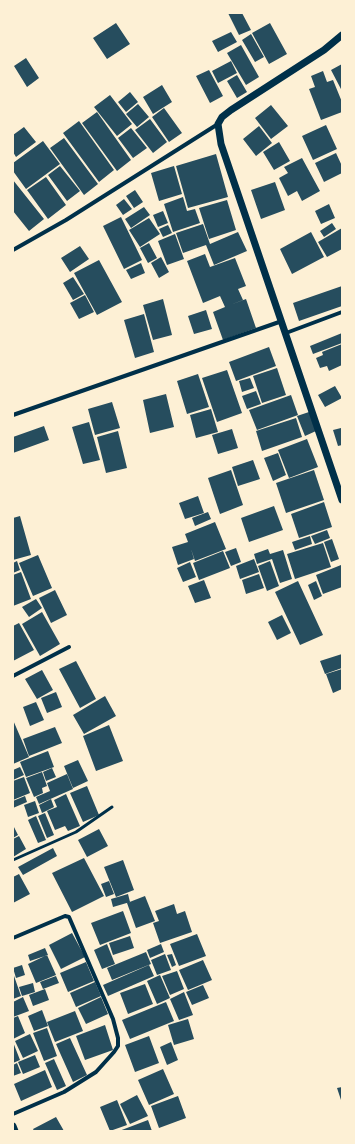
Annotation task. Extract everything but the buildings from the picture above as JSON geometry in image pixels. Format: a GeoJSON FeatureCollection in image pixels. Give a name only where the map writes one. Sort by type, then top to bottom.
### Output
{"type":"FeatureCollection","features":[{"type":"Feature","properties":{"kind":"street"},"geometry":{"type":"LineString","coordinates":[[13,250],[66,220],[218,124],[222,117],[231,110],[324,50],[342,35]]}},
{"type":"Feature","properties":{"kind":"street"},"geometry":{"type":"LineString","coordinates":[[218,124],[221,144],[342,500]]}},
{"type":"Feature","properties":{"kind":"street"},"geometry":{"type":"LineString","coordinates":[[286,333],[342,312]]}},
{"type":"Feature","properties":{"kind":"street"},"geometry":{"type":"LineString","coordinates":[[13,415],[282,321]]}},
{"type":"Feature","properties":{"kind":"street"},"geometry":{"type":"LineString","coordinates":[[13,676],[69,647]]}},
{"type":"Feature","properties":{"kind":"street"},"geometry":{"type":"LineString","coordinates":[[13,938],[65,916],[69,917],[113,1019],[118,1038],[118,1046],[114,1052],[91,1076],[64,1092],[13,1114]]}},
{"type":"Feature","properties":{"kind":"street"},"geometry":{"type":"LineString","coordinates":[[13,1126],[15,1131]]}},
{"type":"Feature","properties":{"kind":"lane"},"geometry":{"type":"LineString","coordinates":[[13,860],[76,832],[112,807]]}}]}
